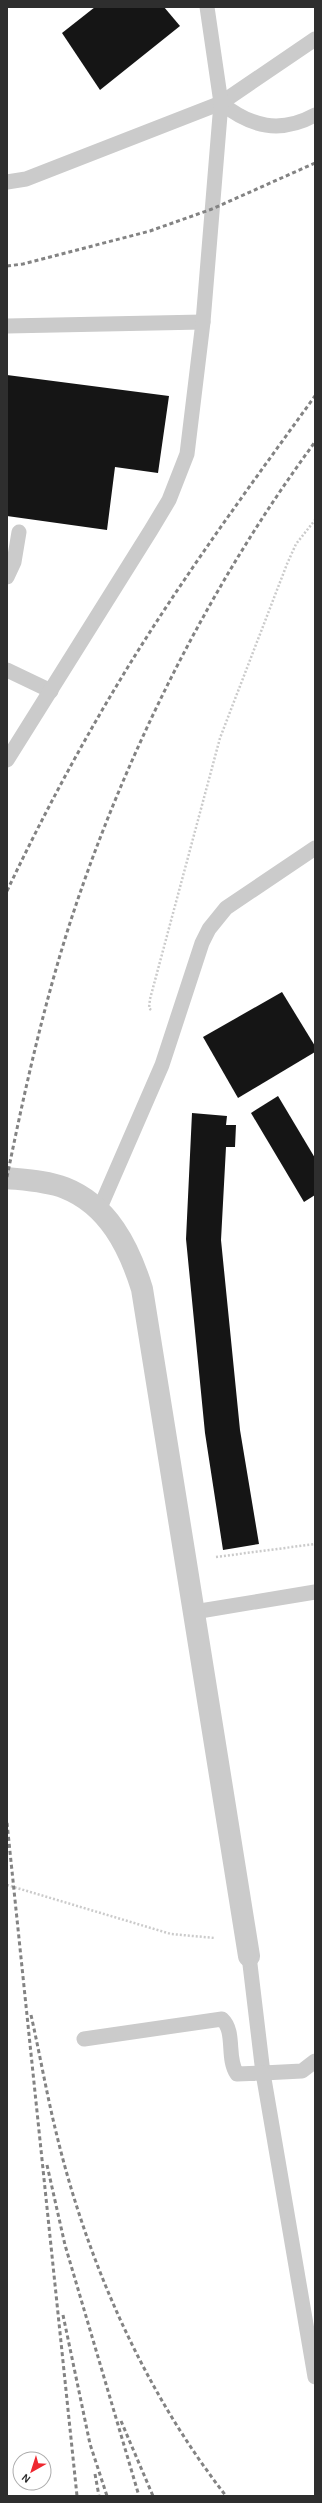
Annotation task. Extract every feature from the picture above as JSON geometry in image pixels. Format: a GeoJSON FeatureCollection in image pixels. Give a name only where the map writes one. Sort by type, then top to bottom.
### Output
{"type":"FeatureCollection","features":[{"type":"Feature","properties":{"kind":"street"},"geometry":{"type":"LineString","coordinates":[[7,1178],[64,1188],[84,1198],[99,1210],[115,1228],[124,1243],[142,1289],[248,1949]]}},
{"type":"Feature","properties":{"kind":"lane"},"geometry":{"type":"LineString","coordinates":[[7,760],[152,530],[179,478],[187,454],[192,425],[203,322],[222,103],[207,7]]}},
{"type":"Feature","properties":{"kind":"lane"},"geometry":{"type":"LineString","coordinates":[[7,182],[26,179],[222,103],[315,39]]}},
{"type":"Feature","properties":{"kind":"lane"},"geometry":{"type":"LineString","coordinates":[[222,103],[244,120],[266,126],[290,124],[315,115]]}},
{"type":"Feature","properties":{"kind":"lane"},"geometry":{"type":"LineString","coordinates":[[7,326],[203,322]]}},
{"type":"Feature","properties":{"kind":"lane"},"geometry":{"type":"LineString","coordinates":[[7,577],[14,562],[19,532]]}},
{"type":"Feature","properties":{"kind":"lane"},"geometry":{"type":"LineString","coordinates":[[7,670],[51,691]]}},
{"type":"Feature","properties":{"kind":"lane"},"geometry":{"type":"LineString","coordinates":[[99,1210],[162,1064],[202,943],[218,917],[226,908],[315,848]]}},
{"type":"Feature","properties":{"kind":"lane"},"geometry":{"type":"LineString","coordinates":[[194,1612],[315,1592]]}},
{"type":"Feature","properties":{"kind":"lane"},"geometry":{"type":"LineString","coordinates":[[248,1949],[263,2073],[315,2377]]}},
{"type":"Feature","properties":{"kind":"lane"},"geometry":{"type":"LineString","coordinates":[[84,2039],[222,2019],[227,2024],[232,2067],[238,2074],[302,2071],[315,2062]]}},
{"type":"Feature","properties":{"kind":"path"},"geometry":{"type":"LineString","coordinates":[[173,1027],[154,1014],[149,1008],[150,999],[220,738],[287,564],[296,544],[315,520]]}},
{"type":"Feature","properties":{"kind":"path"},"geometry":{"type":"LineString","coordinates":[[182,1537],[204,1541],[210,1553],[218,1558],[315,1544]]}},
{"type":"Feature","properties":{"kind":"path"},"geometry":{"type":"LineString","coordinates":[[7,1885],[171,1934],[248,1949]]}},
{"type":"Feature","properties":{"kind":"building"},"geometry":{"type":"Polygon","coordinates":[[[95,7],[164,7],[180,26],[100,90],[62,33],[95,7]]]}},
{"type":"Feature","properties":{"kind":"building"},"geometry":{"type":"Polygon","coordinates":[[[7,375],[169,396],[158,473],[115,467],[107,530],[7,516],[7,375]]]}},
{"type":"Feature","properties":{"kind":"building"},"geometry":{"type":"Polygon","coordinates":[[[282,992],[315,1046],[315,1052],[238,1098],[203,1037],[282,992]]]}},
{"type":"Feature","properties":{"kind":"building"},"geometry":{"type":"Polygon","coordinates":[[[278,1096],[315,1158],[315,1195],[304,1202],[251,1113],[278,1096]]]}},
{"type":"Feature","properties":{"kind":"building"},"geometry":{"type":"Polygon","coordinates":[[[192,1113],[227,1116],[226,1125],[236,1125],[235,1147],[226,1147],[221,1240],[240,1430],[259,1544],[223,1550],[205,1433],[186,1239],[192,1113]]]}},
{"type":"Feature","properties":{"kind":"railway"},"geometry":{"type":"LineString","coordinates":[[7,266],[23,264],[150,231],[212,209],[315,163]]}},
{"type":"Feature","properties":{"kind":"railway"},"geometry":{"type":"LineString","coordinates":[[7,891],[66,775],[131,662],[198,560],[315,396]]}},
{"type":"Feature","properties":{"kind":"railway"},"geometry":{"type":"LineString","coordinates":[[7,1177],[20,1114],[51,988],[69,926],[115,799],[143,736],[205,613],[276,497],[315,442]]}},
{"type":"Feature","properties":{"kind":"railway"},"geometry":{"type":"LineString","coordinates":[[7,1823],[77,2496]]}},
{"type":"Feature","properties":{"kind":"railway"},"geometry":{"type":"LineString","coordinates":[[31,2015],[53,2121],[70,2184],[85,2232],[103,2279],[145,2370],[170,2414],[197,2456],[226,2496]]}},
{"type":"Feature","properties":{"kind":"railway"},"geometry":{"type":"LineString","coordinates":[[47,2165],[65,2245],[139,2496]]}},
{"type":"Feature","properties":{"kind":"railway"},"geometry":{"type":"LineString","coordinates":[[63,2315],[90,2444],[107,2496]]}},
{"type":"Feature","properties":{"kind":"railway"},"geometry":{"type":"LineString","coordinates":[[121,2421],[153,2496]]}},
{"type":"Feature","properties":{"kind":"railway"},"geometry":{"type":"LineString","coordinates":[[95,2474],[99,2496]]}}]}
